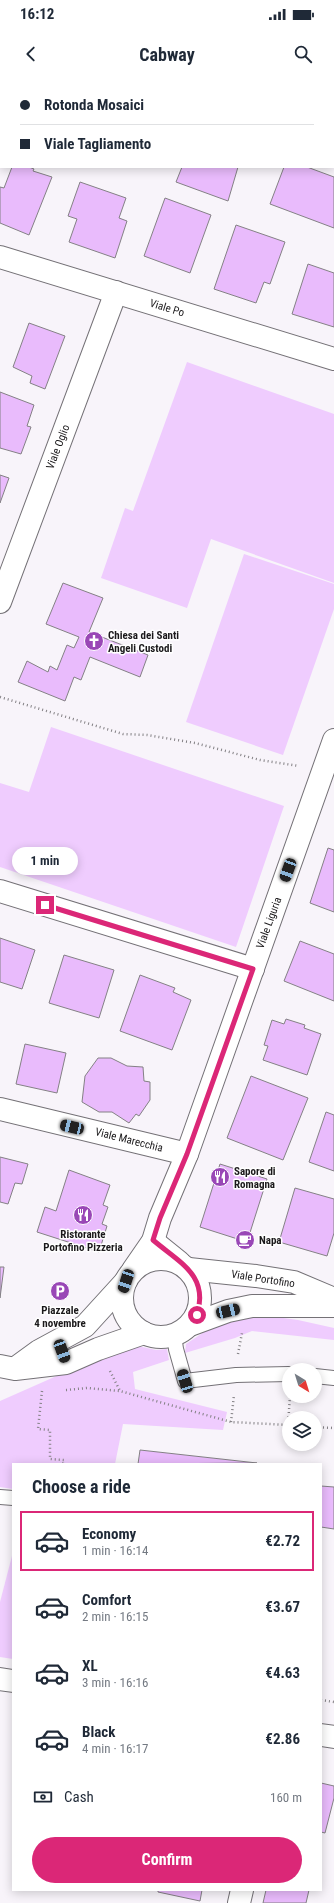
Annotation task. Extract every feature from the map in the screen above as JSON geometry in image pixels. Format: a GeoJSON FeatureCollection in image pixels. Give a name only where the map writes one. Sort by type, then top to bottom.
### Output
{"type":"FeatureCollection","features":[{"type":"Feature","properties":{"kind":"street","name":"Viale Po"},"geometry":{"type":"LineString","coordinates":[[0,257],[334,359]]}},
{"type":"Feature","properties":{"kind":"street","name":"Viale Oglio"},"geometry":{"type":"LineString","coordinates":[[0,602],[116,292]]}},
{"type":"Feature","properties":{"kind":"street","name":"Viale Liguria"},"geometry":{"type":"LineString","coordinates":[[129,1275],[153,1240],[160,1218],[187,1154],[334,740]]}},
{"type":"Feature","properties":{"kind":"street"},"geometry":{"type":"LineString","coordinates":[[0,891],[253,969]]}},
{"type":"Feature","properties":{"kind":"street","name":"Viale Marecchia"},"geometry":{"type":"LineString","coordinates":[[0,1109],[187,1154]]}},
{"type":"Feature","properties":{"kind":"street"},"geometry":{"type":"LineString","coordinates":[[129,1275],[122,1292],[122,1304],[126,1316],[134,1326],[144,1333],[156,1337],[182,1330],[197,1315],[201,1303],[201,1291],[197,1279],[153,1240]]}},
{"type":"Feature","properties":{"kind":"street"},"geometry":{"type":"LineString","coordinates":[[7,1368],[56,1335],[85,1326],[129,1275],[143,1262],[154,1258],[167,1258],[184,1266]]}},
{"type":"Feature","properties":{"kind":"street","name":"Viale Portofino"},"geometry":{"type":"LineString","coordinates":[[184,1266],[294,1282],[334,1299]]}},
{"type":"Feature","properties":{"kind":"street","name":"Viale Portofino"},"geometry":{"type":"LineString","coordinates":[[182,1330],[228,1311],[252,1306],[334,1306]]}},
{"type":"Feature","properties":{"kind":"street"},"geometry":{"type":"LineString","coordinates":[[7,1368],[66,1363],[98,1349],[144,1333]]}},
{"type":"Feature","properties":{"kind":"street"},"geometry":{"type":"LineString","coordinates":[[0,1679],[12,1681]]}},
{"type":"Feature","properties":{"kind":"street"},"geometry":{"type":"LineString","coordinates":[[322,1735],[334,1737]]}},
{"type":"Feature","properties":{"kind":"street"},"geometry":{"type":"LineString","coordinates":[[238,1903],[242,1891]]}},
{"type":"Feature","properties":{"kind":"lane"},"geometry":{"type":"LineString","coordinates":[[182,1330],[176,1349],[185,1381],[236,1375],[282,1374]]}},
{"type":"Feature","properties":{"kind":"lane"},"geometry":{"type":"LineString","coordinates":[[56,1335],[66,1363]]}},
{"type":"Feature","properties":{"kind":"lane"},"geometry":{"type":"LineString","coordinates":[[322,1377],[334,1378]]}},
{"type":"Feature","properties":{"kind":"lane"},"geometry":{"type":"LineString","coordinates":[[0,1497],[12,1498]]}},
{"type":"Feature","properties":{"kind":"path"},"geometry":{"type":"LineString","coordinates":[[0,697],[122,734],[147,735],[194,743],[260,760],[323,771]]}},
{"type":"Feature","properties":{"kind":"path"},"geometry":{"type":"LineString","coordinates":[[109,1370],[120,1391]]}},
{"type":"Feature","properties":{"kind":"path"},"geometry":{"type":"LineString","coordinates":[[65,1390],[88,1388],[120,1391],[231,1422],[282,1425]]}},
{"type":"Feature","properties":{"kind":"path"},"geometry":{"type":"LineString","coordinates":[[35,1391],[50,1391]]}},
{"type":"Feature","properties":{"kind":"path"},"geometry":{"type":"LineString","coordinates":[[42,1391],[38,1429],[50,1430],[50,1460],[64,1460],[63,1463]]}},
{"type":"Feature","properties":{"kind":"path"},"geometry":{"type":"LineString","coordinates":[[322,1427],[334,1428]]}},
{"type":"Feature","properties":{"kind":"path"},"geometry":{"type":"LineString","coordinates":[[322,1700],[334,1702]]}},
{"type":"Feature","properties":{"kind":"shaded area"},"geometry":{"type":"Polygon","coordinates":[[[187,362],[334,414],[334,583],[211,539],[187,608],[101,578],[125,508],[133,511],[187,362]]]}},
{"type":"Feature","properties":{"kind":"shaded area"},"geometry":{"type":"Polygon","coordinates":[[[244,554],[334,584],[334,609],[283,755],[186,722],[244,554]]]}},
{"type":"Feature","properties":{"kind":"shaded area"},"geometry":{"type":"Polygon","coordinates":[[[51,727],[284,806],[236,947],[0,867],[0,783],[29,792],[51,727]]]}},
{"type":"Feature","properties":{"kind":"shaded area"},"geometry":{"type":"Polygon","coordinates":[[[262,1315],[298,1320],[334,1328],[334,1340],[252,1331],[235,1338],[185,1353],[186,1344],[213,1326],[232,1317],[262,1315]]]}},
{"type":"Feature","properties":{"kind":"shaded area"},"geometry":{"type":"Polygon","coordinates":[[[129,1344],[156,1350],[167,1349],[169,1360],[133,1372],[135,1389],[227,1412],[223,1430],[123,1424],[115,1463],[12,1463],[12,1489],[0,1487],[0,1401],[129,1344]]]}},
{"type":"Feature","properties":{"kind":"shaded area"},"geometry":{"type":"Polygon","coordinates":[[[12,1556],[12,1659],[0,1657],[0,1602],[12,1556]]]}},
{"type":"Feature","properties":{"kind":"building"},"geometry":{"type":"Polygon","coordinates":[[[12,168],[32,168],[34,169],[33,171],[52,177],[29,235],[0,223],[0,187],[4,188],[12,168]]]}},
{"type":"Feature","properties":{"kind":"building"},"geometry":{"type":"Polygon","coordinates":[[[182,168],[238,168],[228,201],[176,182],[182,168]]]}},
{"type":"Feature","properties":{"kind":"building"},"geometry":{"type":"Polygon","coordinates":[[[284,168],[310,168],[334,177],[334,228],[270,204],[284,168]]]}},
{"type":"Feature","properties":{"kind":"building"},"geometry":{"type":"Polygon","coordinates":[[[80,182],[126,198],[119,218],[127,221],[115,258],[69,242],[77,219],[68,216],[80,182]]]}},
{"type":"Feature","properties":{"kind":"building"},"geometry":{"type":"Polygon","coordinates":[[[165,198],[211,215],[190,273],[144,256],[165,198]]]}},
{"type":"Feature","properties":{"kind":"building"},"geometry":{"type":"Polygon","coordinates":[[[236,225],[285,242],[270,284],[264,282],[256,303],[214,289],[236,225]]]}},
{"type":"Feature","properties":{"kind":"building"},"geometry":{"type":"Polygon","coordinates":[[[308,264],[334,273],[334,327],[292,314],[308,264]]]}},
{"type":"Feature","properties":{"kind":"building"},"geometry":{"type":"Polygon","coordinates":[[[29,323],[65,336],[45,389],[30,383],[32,376],[13,367],[29,323]]]}},
{"type":"Feature","properties":{"kind":"building"},"geometry":{"type":"Polygon","coordinates":[[[0,392],[34,405],[27,426],[31,427],[21,454],[0,448],[0,392]]]}},
{"type":"Feature","properties":{"kind":"building"},"geometry":{"type":"Polygon","coordinates":[[[0,475],[9,478],[0,503],[0,475]]]}},
{"type":"Feature","properties":{"kind":"building","name":"Chiesa dei Santi Angeli Custodi"},"geometry":{"type":"Polygon","coordinates":[[[63,583],[103,598],[89,632],[148,655],[140,677],[90,657],[81,680],[74,677],[65,701],[18,682],[27,661],[48,672],[50,666],[57,670],[67,645],[74,648],[79,637],[46,624],[63,583]]]}},
{"type":"Feature","properties":{"kind":"building"},"geometry":{"type":"Polygon","coordinates":[[[328,848],[334,850],[334,912],[310,903],[328,848]]]}},
{"type":"Feature","properties":{"kind":"building"},"geometry":{"type":"Polygon","coordinates":[[[0,938],[35,950],[22,989],[0,982],[0,938]]]}},
{"type":"Feature","properties":{"kind":"building"},"geometry":{"type":"Polygon","coordinates":[[[300,941],[334,954],[334,1001],[284,981],[300,941]]]}},
{"type":"Feature","properties":{"kind":"building"},"geometry":{"type":"Polygon","coordinates":[[[64,955],[114,970],[99,1018],[49,1003],[64,955]]]}},
{"type":"Feature","properties":{"kind":"building"},"geometry":{"type":"Polygon","coordinates":[[[140,975],[175,988],[173,992],[191,1000],[172,1050],[120,1031],[140,975]]]}},
{"type":"Feature","properties":{"kind":"building"},"geometry":{"type":"Polygon","coordinates":[[[286,1019],[305,1025],[304,1028],[321,1034],[307,1075],[263,1060],[268,1046],[264,1045],[272,1020],[284,1024],[286,1019]]]}},
{"type":"Feature","properties":{"kind":"building"},"geometry":{"type":"Polygon","coordinates":[[[25,1044],[66,1053],[57,1093],[16,1084],[25,1044]]]}},
{"type":"Feature","properties":{"kind":"building"},"geometry":{"type":"Polygon","coordinates":[[[98,1058],[111,1058],[127,1066],[143,1067],[144,1081],[150,1082],[150,1100],[139,1116],[136,1114],[129,1123],[112,1112],[99,1112],[82,1102],[85,1076],[98,1058]]]}},
{"type":"Feature","properties":{"kind":"building"},"geometry":{"type":"Polygon","coordinates":[[[251,1076],[308,1098],[283,1160],[227,1138],[251,1076]]]}},
{"type":"Feature","properties":{"kind":"building"},"geometry":{"type":"Polygon","coordinates":[[[326,1112],[334,1115],[334,1171],[309,1162],[326,1112]]]}},
{"type":"Feature","properties":{"kind":"building"},"geometry":{"type":"Polygon","coordinates":[[[0,1157],[28,1164],[22,1184],[15,1183],[8,1204],[0,1202],[0,1157]]]}},
{"type":"Feature","properties":{"kind":"building"},"geometry":{"type":"Polygon","coordinates":[[[220,1164],[267,1179],[247,1242],[200,1227],[220,1164]]]}},
{"type":"Feature","properties":{"kind":"building"},"geometry":{"type":"Polygon","coordinates":[[[69,1170],[110,1185],[103,1205],[108,1207],[102,1224],[107,1226],[99,1252],[37,1232],[45,1207],[56,1211],[69,1170]]]}},
{"type":"Feature","properties":{"kind":"building"},"geometry":{"type":"Polygon","coordinates":[[[295,1188],[334,1199],[334,1233],[327,1256],[279,1242],[295,1188]]]}},
{"type":"Feature","properties":{"kind":"building"},"geometry":{"type":"Polygon","coordinates":[[[0,1267],[4,1267],[0,1298],[0,1267]]]}},
{"type":"Feature","properties":{"kind":"building"},"geometry":{"type":"Polygon","coordinates":[[[140,1450],[257,1463],[138,1463],[140,1450]]]}},
{"type":"Feature","properties":{"kind":"building"},"geometry":{"type":"Polygon","coordinates":[[[322,1486],[334,1487],[334,1529],[322,1527],[322,1486]]]}},
{"type":"Feature","properties":{"kind":"building"},"geometry":{"type":"Polygon","coordinates":[[[322,1783],[334,1786],[334,1798],[325,1833],[322,1832],[322,1783]]]}},
{"type":"Feature","properties":{"kind":"building"},"geometry":{"type":"Polygon","coordinates":[[[158,1891],[202,1891],[200,1901],[158,1891]]]}},
{"type":"Feature","properties":{"kind":"building"},"geometry":{"type":"Polygon","coordinates":[[[266,1891],[309,1891],[306,1903],[263,1903],[266,1891]]]}},
{"type":"Feature","properties":{"kind":"place","name":"Chiesa dei Santi Angeli Custodi"},"geometry":{"type":"Point","coordinates":[94,641]}},
{"type":"Feature","properties":{"kind":"place","name":"Sapore di Romagna"},"geometry":{"type":"Point","coordinates":[220,1177]}},
{"type":"Feature","properties":{"kind":"place","name":"Ristorante Portofino Pizzeria"},"geometry":{"type":"Point","coordinates":[83,1215]}},
{"type":"Feature","properties":{"kind":"place","name":"Napa"},"geometry":{"type":"Point","coordinates":[245,1240]}},
{"type":"Feature","properties":{"kind":"place","name":"Piazzale 4 novembre"},"geometry":{"type":"Point","coordinates":[60,1291]}},
{"type":"Feature","properties":{"kind":"route"},"geometry":{"type":"LineString","coordinates":[[45,905],[253,969],[187,1154],[160,1218],[153,1240],[189,1269],[197,1279],[201,1291],[201,1303],[197,1315]]}}]}
